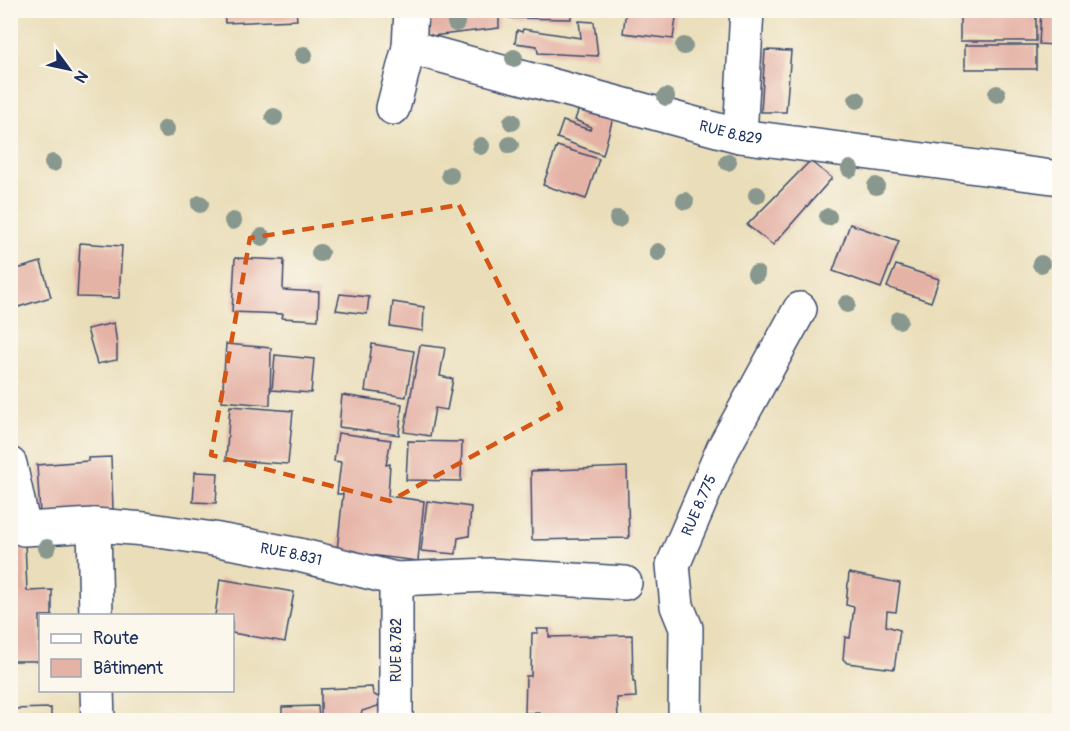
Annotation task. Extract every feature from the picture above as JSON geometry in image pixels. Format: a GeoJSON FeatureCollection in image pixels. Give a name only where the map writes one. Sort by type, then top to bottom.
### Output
{"type":"FeatureCollection","features":[{"type":"Feature","properties":{"kind":"street"},"geometry":{"type":"LineString","coordinates":[[393,108],[409,47],[411,10]]}},
{"type":"Feature","properties":{"kind":"street"},"geometry":{"type":"LineString","coordinates":[[740,136],[747,10]]}},
{"type":"Feature","properties":{"kind":"street","name":"RUE 8.829"},"geometry":{"type":"LineString","coordinates":[[409,47],[740,136],[1059,178]]}},
{"type":"Feature","properties":{"kind":"street","name":"RUE 8.775"},"geometry":{"type":"LineString","coordinates":[[685,720],[686,628],[677,606],[673,565],[723,449],[800,309]]}},
{"type":"Feature","properties":{"kind":"street","name":"RUE 8.831"},"geometry":{"type":"LineString","coordinates":[[10,464],[17,531],[94,525],[145,529],[299,555],[396,579],[489,575],[625,583]]}},
{"type":"Feature","properties":{"kind":"street"},"geometry":{"type":"LineString","coordinates":[[94,525],[96,614]]}},
{"type":"Feature","properties":{"kind":"street","name":"RUE 8.782"},"geometry":{"type":"LineString","coordinates":[[396,579],[396,720]]}},
{"type":"Feature","properties":{"kind":"street"},"geometry":{"type":"LineString","coordinates":[[97,692],[98,720]]}},
{"type":"Feature","properties":{"kind":"highlighted area"},"geometry":{"type":"Polygon","coordinates":[[[459,205],[561,408],[390,501],[211,455],[250,238],[459,205]]]}},
{"type":"Feature","properties":{"kind":"building"},"geometry":{"type":"Polygon","coordinates":[[[224,10],[296,10],[297,20],[225,23],[224,10]]]}},
{"type":"Feature","properties":{"kind":"building"},"geometry":{"type":"Polygon","coordinates":[[[424,10],[499,10],[499,28],[424,37],[424,10]]]}},
{"type":"Feature","properties":{"kind":"building"},"geometry":{"type":"Polygon","coordinates":[[[510,10],[571,10],[571,19],[510,18],[510,10]]]}},
{"type":"Feature","properties":{"kind":"building"},"geometry":{"type":"Polygon","coordinates":[[[626,10],[677,10],[673,39],[623,33],[626,10]]]}},
{"type":"Feature","properties":{"kind":"building"},"geometry":{"type":"Polygon","coordinates":[[[960,10],[1036,10],[1036,41],[960,41],[960,10]]]}},
{"type":"Feature","properties":{"kind":"building"},"geometry":{"type":"Polygon","coordinates":[[[1041,10],[1056,10],[1054,45],[1039,44],[1041,10]]]}},
{"type":"Feature","properties":{"kind":"building"},"geometry":{"type":"Polygon","coordinates":[[[579,21],[594,22],[598,56],[538,53],[537,46],[515,43],[517,30],[522,32],[523,29],[581,38],[579,21]]]}},
{"type":"Feature","properties":{"kind":"building"},"geometry":{"type":"Polygon","coordinates":[[[965,45],[1036,45],[1036,69],[965,69],[965,45]]]}},
{"type":"Feature","properties":{"kind":"building"},"geometry":{"type":"Polygon","coordinates":[[[765,50],[791,51],[786,112],[761,112],[765,50]]]}},
{"type":"Feature","properties":{"kind":"building"},"geometry":{"type":"Polygon","coordinates":[[[581,102],[614,114],[603,155],[557,138],[563,121],[590,130],[591,127],[575,120],[581,102]]]}},
{"type":"Feature","properties":{"kind":"building"},"geometry":{"type":"Polygon","coordinates":[[[557,146],[599,159],[586,199],[543,185],[557,146]]]}},
{"type":"Feature","properties":{"kind":"building"},"geometry":{"type":"Polygon","coordinates":[[[810,161],[832,178],[773,245],[747,225],[810,161]]]}},
{"type":"Feature","properties":{"kind":"building"},"geometry":{"type":"Polygon","coordinates":[[[850,224],[899,241],[881,288],[833,271],[850,224]]]}},
{"type":"Feature","properties":{"kind":"building"},"geometry":{"type":"Polygon","coordinates":[[[80,243],[122,246],[119,298],[77,297],[80,243]]]}},
{"type":"Feature","properties":{"kind":"building"},"geometry":{"type":"Polygon","coordinates":[[[235,258],[284,260],[283,290],[319,292],[318,320],[282,318],[283,314],[232,312],[235,258]]]}},
{"type":"Feature","properties":{"kind":"building"},"geometry":{"type":"Polygon","coordinates":[[[41,262],[51,297],[15,308],[10,291],[10,271],[41,262]]]}},
{"type":"Feature","properties":{"kind":"building"},"geometry":{"type":"Polygon","coordinates":[[[896,265],[939,279],[931,302],[887,287],[896,265]]]}},
{"type":"Feature","properties":{"kind":"building"},"geometry":{"type":"Polygon","coordinates":[[[340,294],[369,297],[367,314],[336,310],[340,294]]]}},
{"type":"Feature","properties":{"kind":"building"},"geometry":{"type":"Polygon","coordinates":[[[393,302],[424,307],[423,331],[390,326],[393,302]]]}},
{"type":"Feature","properties":{"kind":"building"},"geometry":{"type":"Polygon","coordinates":[[[114,323],[117,360],[97,364],[87,329],[114,323]]]}},
{"type":"Feature","properties":{"kind":"building"},"geometry":{"type":"Polygon","coordinates":[[[226,344],[271,348],[270,405],[222,401],[226,344]]]}},
{"type":"Feature","properties":{"kind":"building"},"geometry":{"type":"Polygon","coordinates":[[[372,344],[414,351],[406,397],[365,391],[372,344]]]}},
{"type":"Feature","properties":{"kind":"building"},"geometry":{"type":"Polygon","coordinates":[[[420,345],[445,348],[440,376],[453,379],[447,410],[435,408],[430,436],[404,432],[420,345]]]}},
{"type":"Feature","properties":{"kind":"building"},"geometry":{"type":"Polygon","coordinates":[[[275,355],[314,359],[311,393],[272,390],[275,355]]]}},
{"type":"Feature","properties":{"kind":"building"},"geometry":{"type":"Polygon","coordinates":[[[342,395],[402,404],[399,435],[339,427],[342,395]]]}},
{"type":"Feature","properties":{"kind":"building"},"geometry":{"type":"Polygon","coordinates":[[[230,406],[293,411],[288,464],[226,460],[230,406]]]}},
{"type":"Feature","properties":{"kind":"building"},"geometry":{"type":"Polygon","coordinates":[[[338,433],[391,440],[386,465],[390,464],[388,496],[424,501],[418,561],[337,551],[343,494],[337,494],[341,462],[334,461],[338,433]]]}},
{"type":"Feature","properties":{"kind":"building"},"geometry":{"type":"Polygon","coordinates":[[[408,441],[462,442],[461,481],[406,480],[408,441]]]}},
{"type":"Feature","properties":{"kind":"building"},"geometry":{"type":"Polygon","coordinates":[[[111,457],[113,509],[40,514],[37,465],[111,457]]]}},
{"type":"Feature","properties":{"kind":"building"},"geometry":{"type":"Polygon","coordinates":[[[627,467],[629,538],[532,540],[531,471],[627,467]]]}},
{"type":"Feature","properties":{"kind":"building"},"geometry":{"type":"Polygon","coordinates":[[[195,472],[218,473],[216,503],[193,502],[195,472]]]}},
{"type":"Feature","properties":{"kind":"building"},"geometry":{"type":"Polygon","coordinates":[[[427,501],[471,507],[469,536],[458,538],[456,554],[421,551],[427,501]]]}},
{"type":"Feature","properties":{"kind":"building"},"geometry":{"type":"Polygon","coordinates":[[[25,542],[27,591],[52,590],[52,614],[39,614],[39,661],[11,661],[10,546],[25,542]]]}},
{"type":"Feature","properties":{"kind":"building"},"geometry":{"type":"Polygon","coordinates":[[[849,573],[900,583],[896,612],[887,611],[886,626],[900,630],[894,669],[847,663],[843,659],[845,637],[850,638],[854,607],[846,605],[849,573]]]}},
{"type":"Feature","properties":{"kind":"building"},"geometry":{"type":"Polygon","coordinates":[[[220,579],[294,592],[285,642],[234,633],[234,614],[215,614],[220,579]]]}},
{"type":"Feature","properties":{"kind":"building"},"geometry":{"type":"Polygon","coordinates":[[[537,629],[549,629],[549,637],[632,635],[633,682],[635,682],[636,697],[617,698],[618,720],[539,720],[540,713],[525,713],[526,676],[531,676],[532,633],[538,633],[537,629]]]}},
{"type":"Feature","properties":{"kind":"building"},"geometry":{"type":"Polygon","coordinates":[[[372,687],[373,694],[380,698],[378,706],[362,711],[359,720],[321,720],[321,689],[372,687]]]}},
{"type":"Feature","properties":{"kind":"building"},"geometry":{"type":"Polygon","coordinates":[[[318,706],[319,720],[282,720],[282,707],[318,706]]]}},
{"type":"Feature","properties":{"kind":"building"},"geometry":{"type":"Polygon","coordinates":[[[51,708],[51,720],[10,720],[10,709],[51,708]]]}}]}
